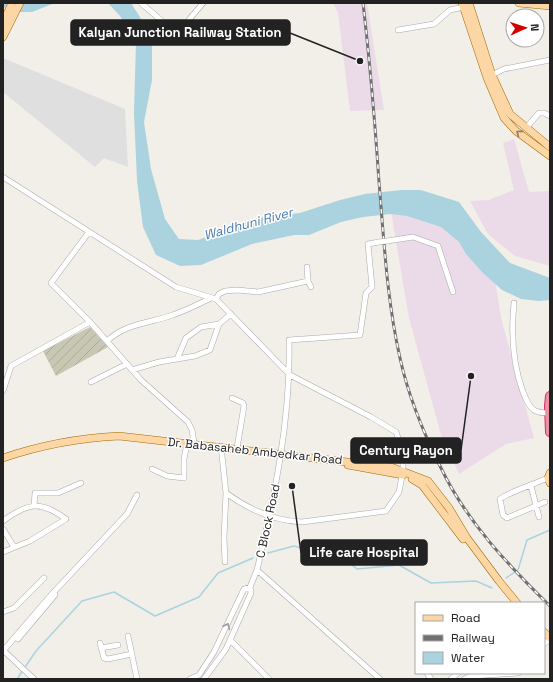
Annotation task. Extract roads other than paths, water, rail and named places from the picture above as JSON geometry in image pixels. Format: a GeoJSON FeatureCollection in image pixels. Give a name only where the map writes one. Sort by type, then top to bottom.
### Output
{"type":"FeatureCollection","features":[{"type":"Feature","properties":{"kind":"highway"},"geometry":{"type":"LineString","coordinates":[[550,396],[550,432]]}},
{"type":"Feature","properties":{"kind":"main road"},"geometry":{"type":"LineString","coordinates":[[3,37],[12,3]]}},
{"type":"Feature","properties":{"kind":"main road"},"geometry":{"type":"LineString","coordinates":[[7,20],[20,3]]}},
{"type":"Feature","properties":{"kind":"main road"},"geometry":{"type":"LineString","coordinates":[[519,3],[550,6]]}},
{"type":"Feature","properties":{"kind":"main road"},"geometry":{"type":"LineString","coordinates":[[465,4],[492,75],[510,114],[550,147]]}},
{"type":"Feature","properties":{"kind":"main road"},"geometry":{"type":"LineString","coordinates":[[465,4],[487,78],[504,118],[516,131],[550,156]]}},
{"type":"Feature","properties":{"kind":"main road","name":"Dr. Babasaheb Ambedkar Road"},"geometry":{"type":"LineString","coordinates":[[3,458],[52,444],[119,436],[318,459],[369,463],[391,467],[403,473],[428,481],[449,508],[467,538],[513,602]]}},
{"type":"Feature","properties":{"kind":"main road","name":"Dr. Babasaheb Ambedkar Road"},"geometry":{"type":"LineString","coordinates":[[3,463],[44,448],[74,441]]}},
{"type":"Feature","properties":{"kind":"main road","name":"Dr. Babasaheb Ambedkar Road"},"geometry":{"type":"LineString","coordinates":[[221,448],[238,448],[282,455]]}},
{"type":"Feature","properties":{"kind":"street"},"geometry":{"type":"LineString","coordinates":[[141,3],[177,34],[203,3]]}},
{"type":"Feature","properties":{"kind":"street"},"geometry":{"type":"LineString","coordinates":[[398,30],[434,24],[450,10],[465,4]]}},
{"type":"Feature","properties":{"kind":"street"},"geometry":{"type":"LineString","coordinates":[[492,75],[504,69],[550,60]]}},
{"type":"Feature","properties":{"kind":"street"},"geometry":{"type":"LineString","coordinates":[[527,127],[539,113],[544,113],[550,116]]}},
{"type":"Feature","properties":{"kind":"street"},"geometry":{"type":"LineString","coordinates":[[3,177],[176,287],[216,299],[290,375],[372,417],[396,432],[403,453],[403,473],[399,492],[388,508],[384,511],[302,522],[290,522],[253,510],[226,493]]}},
{"type":"Feature","properties":{"kind":"street"},"geometry":{"type":"LineString","coordinates":[[89,232],[51,283],[90,322],[141,380],[188,422],[192,430],[184,459],[184,478],[167,476],[152,469]]}},
{"type":"Feature","properties":{"kind":"street","name":"C Block Road"},"geometry":{"type":"LineString","coordinates":[[206,677],[230,640],[251,593],[250,587],[257,570],[270,516],[282,455],[290,375],[289,340],[360,335],[366,293],[372,287],[368,244],[413,238],[438,246],[453,292]]}},
{"type":"Feature","properties":{"kind":"street"},"geometry":{"type":"LineString","coordinates":[[307,267],[308,281],[311,287]]}},
{"type":"Feature","properties":{"kind":"street"},"geometry":{"type":"LineString","coordinates":[[216,299],[219,294],[225,292],[237,290],[258,292],[308,281]]}},
{"type":"Feature","properties":{"kind":"street"},"geometry":{"type":"LineString","coordinates":[[107,341],[124,328],[169,316],[191,308],[211,298]]}},
{"type":"Feature","properties":{"kind":"street"},"geometry":{"type":"LineString","coordinates":[[514,303],[512,348],[518,380],[532,410],[549,413]]}},
{"type":"Feature","properties":{"kind":"street"},"geometry":{"type":"LineString","coordinates":[[132,370],[159,362],[200,355],[210,350],[219,324],[230,314]]}},
{"type":"Feature","properties":{"kind":"street"},"geometry":{"type":"LineString","coordinates":[[3,367],[10,366],[90,322]]}},
{"type":"Feature","properties":{"kind":"street"},"geometry":{"type":"LineString","coordinates":[[177,359],[186,338],[201,327],[219,324]]}},
{"type":"Feature","properties":{"kind":"street"},"geometry":{"type":"LineString","coordinates":[[91,382],[127,364]]}},
{"type":"Feature","properties":{"kind":"street"},"geometry":{"type":"LineString","coordinates":[[3,391],[10,366]]}},
{"type":"Feature","properties":{"kind":"street"},"geometry":{"type":"LineString","coordinates":[[232,398],[243,403],[244,406],[238,448]]}},
{"type":"Feature","properties":{"kind":"street"},"geometry":{"type":"LineString","coordinates":[[221,448],[226,493],[224,538],[225,562]]}},
{"type":"Feature","properties":{"kind":"street"},"geometry":{"type":"LineString","coordinates":[[545,502],[507,518],[503,515],[500,499],[549,478]]}},
{"type":"Feature","properties":{"kind":"street"},"geometry":{"type":"LineString","coordinates":[[34,506],[35,493],[58,493],[81,484]]}},
{"type":"Feature","properties":{"kind":"street"},"geometry":{"type":"LineString","coordinates":[[531,486],[539,517]]}},
{"type":"Feature","properties":{"kind":"street"},"geometry":{"type":"LineString","coordinates":[[34,679],[4,652],[127,514],[137,494]]}},
{"type":"Feature","properties":{"kind":"street"},"geometry":{"type":"LineString","coordinates":[[3,521],[15,512],[31,505],[52,509],[66,519],[30,541],[3,552]]}},
{"type":"Feature","properties":{"kind":"street"},"geometry":{"type":"LineString","coordinates":[[3,530],[14,547]]}},
{"type":"Feature","properties":{"kind":"street"},"geometry":{"type":"LineString","coordinates":[[257,570],[380,679]]}},
{"type":"Feature","properties":{"kind":"street"},"geometry":{"type":"LineString","coordinates":[[3,612],[14,608],[44,578]]}},
{"type":"Feature","properties":{"kind":"street","name":"C Block Road"},"geometry":{"type":"LineString","coordinates":[[190,679],[196,678],[202,671],[218,643],[244,589],[250,587]]}},
{"type":"Feature","properties":{"kind":"street"},"geometry":{"type":"LineString","coordinates":[[128,636],[137,679]]}},
{"type":"Feature","properties":{"kind":"street"},"geometry":{"type":"LineString","coordinates":[[230,640],[269,679]]}},
{"type":"Feature","properties":{"kind":"street"},"geometry":{"type":"LineString","coordinates":[[218,643],[226,648]]}},
{"type":"Feature","properties":{"kind":"street"},"geometry":{"type":"LineString","coordinates":[[118,645],[101,646],[104,658],[108,659],[132,654]]}},
{"type":"Feature","properties":{"kind":"street"},"geometry":{"type":"LineString","coordinates":[[202,671],[206,677]]}},
{"type":"Feature","properties":{"kind":"street"},"geometry":{"type":"LineString","coordinates":[[464,679],[471,676],[502,674]]}},
{"type":"Feature","properties":{"kind":"water"},"geometry":{"type":"Polygon","coordinates":[[[3,3],[55,3],[32,12],[21,12],[3,7],[3,3]]]}},
{"type":"Feature","properties":{"kind":"water","name":"Waldhuni River"},"geometry":{"type":"Polygon","coordinates":[[[108,3],[131,3],[145,25],[152,46],[152,80],[144,122],[151,169],[165,219],[179,239],[198,240],[259,218],[300,213],[340,200],[365,194],[401,190],[421,190],[459,202],[481,232],[510,263],[550,278],[550,300],[539,301],[521,299],[502,290],[483,273],[466,254],[459,242],[441,227],[407,216],[391,214],[363,217],[341,222],[309,235],[294,235],[252,244],[201,265],[180,266],[156,255],[143,227],[137,181],[134,113],[136,41],[120,16],[108,3]]]}},
{"type":"Feature","properties":{"kind":"waterway"},"geometry":{"type":"LineString","coordinates":[[506,578],[518,570],[527,540],[550,530]]}},
{"type":"Feature","properties":{"kind":"waterway"},"geometry":{"type":"LineString","coordinates":[[268,553],[294,546],[346,560],[357,569],[399,565],[431,583],[476,581],[492,588]]}},
{"type":"Feature","properties":{"kind":"waterway"},"geometry":{"type":"LineString","coordinates":[[17,679],[36,651],[82,601],[114,592],[155,616],[199,597],[218,573],[253,558]]}},
{"type":"Feature","properties":{"kind":"railway"},"geometry":{"type":"LineString","coordinates":[[363,3],[389,293],[400,358],[407,386],[417,414],[435,455],[451,488],[463,507],[504,559],[550,606]]}},
{"type":"Feature","properties":{"kind":"place","name":"Kalyan Junction Railway Station"},"geometry":{"type":"Point","coordinates":[360,61]}},
{"type":"Feature","properties":{"kind":"place","name":"Century Rayon"},"geometry":{"type":"Point","coordinates":[471,376]}},
{"type":"Feature","properties":{"kind":"place","name":"Life care Hospital"},"geometry":{"type":"Point","coordinates":[292,486]}}]}
